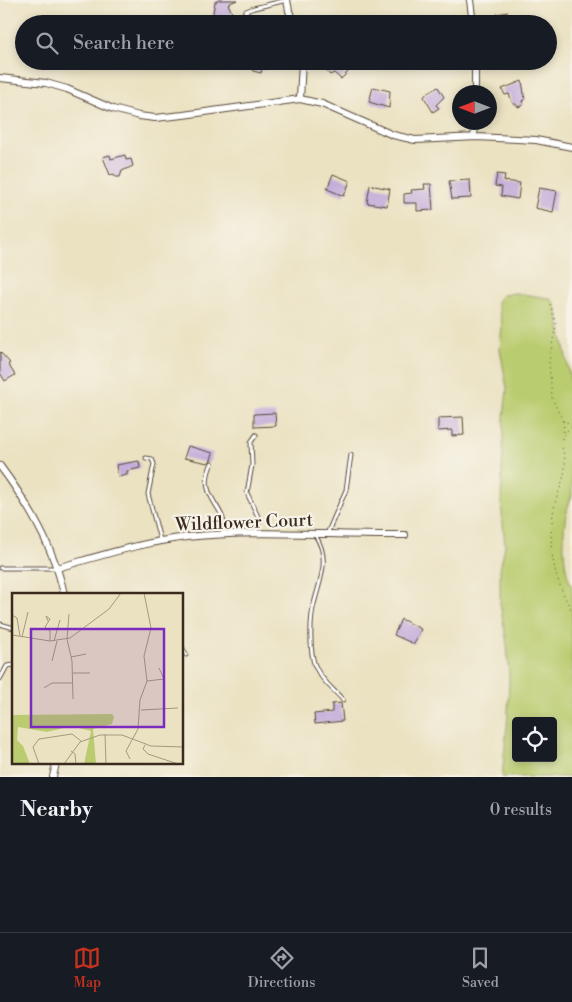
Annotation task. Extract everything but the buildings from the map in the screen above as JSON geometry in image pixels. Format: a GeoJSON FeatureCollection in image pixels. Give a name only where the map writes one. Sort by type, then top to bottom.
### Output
{"type":"FeatureCollection","features":[{"type":"Feature","properties":{"kind":"street"},"geometry":{"type":"LineString","coordinates":[[287,0],[290,15]]}},
{"type":"Feature","properties":{"kind":"street"},"geometry":{"type":"LineString","coordinates":[[470,0],[472,15]]}},
{"type":"Feature","properties":{"kind":"street"},"geometry":{"type":"LineString","coordinates":[[300,99],[302,70]]}},
{"type":"Feature","properties":{"kind":"street"},"geometry":{"type":"LineString","coordinates":[[475,85],[476,70]]}},
{"type":"Feature","properties":{"kind":"street"},"geometry":{"type":"LineString","coordinates":[[0,78],[46,83],[67,89],[113,109],[155,118],[300,99],[322,104],[393,135],[415,140],[474,137],[536,140],[572,147]]}},
{"type":"Feature","properties":{"kind":"street"},"geometry":{"type":"LineString","coordinates":[[474,130],[474,137]]}},
{"type":"Feature","properties":{"kind":"street"},"geometry":{"type":"LineString","coordinates":[[0,466],[38,523],[57,568],[64,593]]}},
{"type":"Feature","properties":{"kind":"street","name":"Wildflower Court"},"geometry":{"type":"LineString","coordinates":[[57,568],[161,541],[224,534],[405,534]]}},
{"type":"Feature","properties":{"kind":"street"},"geometry":{"type":"LineString","coordinates":[[53,777],[56,764]]}},
{"type":"Feature","properties":{"kind":"lane"},"geometry":{"type":"LineString","coordinates":[[243,15],[246,11],[254,8],[287,0]]}},
{"type":"Feature","properties":{"kind":"lane"},"geometry":{"type":"LineString","coordinates":[[253,534],[260,526],[260,521],[248,499],[246,487],[252,465],[252,442],[256,435]]}},
{"type":"Feature","properties":{"kind":"lane"},"geometry":{"type":"LineString","coordinates":[[327,534],[346,490],[351,456]]}},
{"type":"Feature","properties":{"kind":"lane"},"geometry":{"type":"LineString","coordinates":[[146,458],[154,461],[148,494],[161,541]]}},
{"type":"Feature","properties":{"kind":"lane"},"geometry":{"type":"LineString","coordinates":[[212,463],[208,473],[208,490],[223,516],[224,534]]}},
{"type":"Feature","properties":{"kind":"lane"},"geometry":{"type":"LineString","coordinates":[[315,534],[322,549],[325,565],[312,610],[312,655],[321,677],[343,700]]}},
{"type":"Feature","properties":{"kind":"lane"},"geometry":{"type":"LineString","coordinates":[[0,568],[57,568]]}},
{"type":"Feature","properties":{"kind":"lane"},"geometry":{"type":"LineString","coordinates":[[184,652],[186,656]]}},
{"type":"Feature","properties":{"kind":"lane"},"geometry":{"type":"LineString","coordinates":[[0,679],[7,666],[12,665]]}},
{"type":"Feature","properties":{"kind":"path"},"geometry":{"type":"LineString","coordinates":[[550,304],[556,324],[549,362],[552,398],[563,421],[564,433],[561,444],[565,468],[554,507],[551,555],[555,574],[572,611]]}},
{"type":"Feature","properties":{"kind":"path"},"geometry":{"type":"LineString","coordinates":[[563,421],[572,425],[564,433]]}},
{"type":"Feature","properties":{"kind":"path"},"geometry":{"type":"LineString","coordinates":[[569,777],[572,773]]}},
{"type":"Feature","properties":{"kind":"green space"},"geometry":{"type":"Polygon","coordinates":[[[515,293],[549,298],[556,304],[572,389],[572,496],[568,505],[564,528],[564,554],[568,578],[572,587],[572,777],[502,777],[508,714],[509,678],[507,644],[500,604],[500,570],[505,545],[501,503],[504,416],[507,389],[500,349],[502,324],[497,302],[502,295],[515,293]]]}}]}
